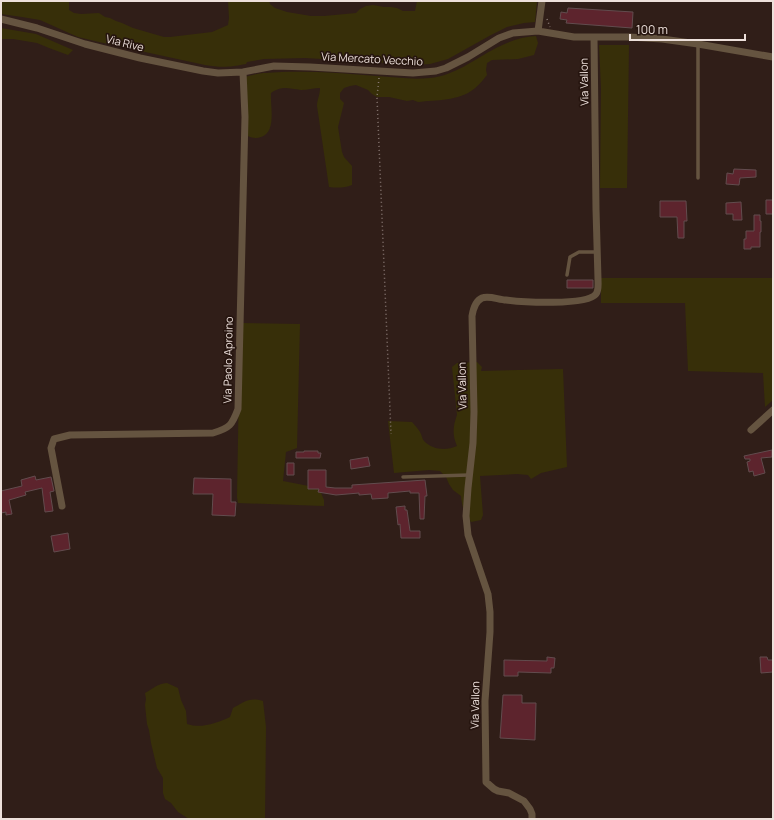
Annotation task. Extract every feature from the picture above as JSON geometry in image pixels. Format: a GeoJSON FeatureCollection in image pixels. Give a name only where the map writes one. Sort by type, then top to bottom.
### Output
{"type":"FeatureCollection","features":[{"type":"Feature","properties":{"kind":"street"},"geometry":{"type":"LineString","coordinates":[[538,31],[542,1]]}},
{"type":"Feature","properties":{"kind":"street","name":"Via Rive"},"geometry":{"type":"LineString","coordinates":[[1,19],[37,28],[84,44],[153,61],[218,73],[245,71]]}},
{"type":"Feature","properties":{"kind":"street","name":"Via Mercato Vecchio"},"geometry":{"type":"LineString","coordinates":[[245,71],[274,66],[413,73],[436,71],[463,60],[499,38],[513,33],[538,31],[574,37],[645,38],[698,44],[773,57]]}},
{"type":"Feature","properties":{"kind":"street","name":"Via Vallon"},"geometry":{"type":"LineString","coordinates":[[532,819],[530,809],[524,801],[509,793],[494,789],[486,782],[485,701],[490,612],[488,594],[468,535],[466,516],[473,443],[474,412],[471,328],[474,306],[482,298],[488,297],[517,302],[555,303],[586,299],[593,297],[596,294],[598,289],[598,252],[594,38]]}},
{"type":"Feature","properties":{"kind":"street","name":"Via Paolo Aproino"},"geometry":{"type":"LineString","coordinates":[[62,506],[50,448],[54,439],[70,435],[214,433],[226,429],[234,421],[238,409],[245,71]]}},
{"type":"Feature","properties":{"kind":"street"},"geometry":{"type":"LineString","coordinates":[[751,430],[773,410]]}},
{"type":"Feature","properties":{"kind":"lane"},"geometry":{"type":"LineString","coordinates":[[698,44],[698,178]]}},
{"type":"Feature","properties":{"kind":"lane"},"geometry":{"type":"LineString","coordinates":[[567,275],[570,257],[579,252],[598,252]]}},
{"type":"Feature","properties":{"kind":"lane"},"geometry":{"type":"LineString","coordinates":[[403,477],[469,475]]}},
{"type":"Feature","properties":{"kind":"path"},"geometry":{"type":"LineString","coordinates":[[380,71],[377,97],[391,434]]}},
{"type":"Feature","properties":{"kind":"shaded area"},"geometry":{"type":"Polygon","coordinates":[[[1,1],[69,1],[69,10],[74,13],[99,13],[105,17],[133,28],[164,37],[170,37],[212,32],[228,25],[228,1],[269,1],[275,8],[287,12],[311,16],[324,16],[356,13],[366,6],[373,5],[397,8],[403,11],[415,11],[417,1],[537,1],[535,22],[507,27],[448,59],[430,64],[414,65],[305,58],[264,59],[247,62],[246,64],[221,67],[205,65],[78,37],[40,20],[1,14],[1,1]]]}},
{"type":"Feature","properties":{"kind":"shaded area"},"geometry":{"type":"Polygon","coordinates":[[[1,28],[36,34],[73,50],[68,55],[37,43],[13,39],[1,39],[1,28]]]}},
{"type":"Feature","properties":{"kind":"shaded area"},"geometry":{"type":"Polygon","coordinates":[[[536,36],[538,43],[534,55],[518,59],[492,60],[487,63],[487,75],[478,86],[468,93],[454,98],[418,102],[413,100],[407,101],[389,97],[377,97],[368,90],[356,85],[344,88],[340,93],[340,99],[344,103],[338,127],[342,152],[344,157],[352,166],[352,185],[341,188],[329,187],[317,106],[320,88],[301,90],[283,88],[271,93],[272,118],[269,130],[266,134],[259,138],[246,135],[245,77],[263,73],[307,72],[410,79],[439,77],[456,71],[506,43],[521,38],[536,36]]]}},
{"type":"Feature","properties":{"kind":"shaded area"},"geometry":{"type":"Polygon","coordinates":[[[599,45],[629,45],[627,188],[600,188],[601,88],[599,45]]]}},
{"type":"Feature","properties":{"kind":"shaded area"},"geometry":{"type":"Polygon","coordinates":[[[601,278],[773,278],[773,400],[765,407],[763,373],[688,371],[685,303],[601,303],[601,278]]]}},
{"type":"Feature","properties":{"kind":"shaded area"},"geometry":{"type":"Polygon","coordinates":[[[240,323],[300,324],[297,448],[286,452],[283,481],[319,488],[324,500],[324,506],[238,503],[240,323]]]}},
{"type":"Feature","properties":{"kind":"shaded area"},"geometry":{"type":"Polygon","coordinates":[[[477,362],[482,367],[481,371],[563,369],[567,467],[541,473],[531,479],[528,475],[517,474],[480,476],[483,515],[481,520],[471,522],[464,510],[461,496],[453,490],[446,477],[440,471],[429,470],[394,473],[388,421],[412,422],[420,432],[424,441],[435,448],[448,449],[457,446],[454,434],[457,415],[452,367],[457,363],[477,362]]]}},
{"type":"Feature","properties":{"kind":"shaded area"},"geometry":{"type":"Polygon","coordinates":[[[167,683],[178,688],[186,711],[187,724],[192,725],[209,725],[230,717],[233,708],[247,701],[263,701],[266,727],[265,819],[189,819],[178,812],[171,803],[165,799],[163,793],[163,778],[157,768],[147,724],[145,693],[158,685],[167,683]]]}},
{"type":"Feature","properties":{"kind":"building"},"geometry":{"type":"Polygon","coordinates":[[[568,8],[633,12],[632,28],[566,23],[567,20],[560,19],[561,12],[567,13],[568,8]]]}},
{"type":"Feature","properties":{"kind":"building"},"geometry":{"type":"Polygon","coordinates":[[[734,169],[756,170],[756,177],[740,178],[739,185],[726,184],[727,173],[733,174],[734,169]]]}},
{"type":"Feature","properties":{"kind":"building"},"geometry":{"type":"Polygon","coordinates":[[[766,200],[773,200],[773,214],[766,214],[766,200]]]}},
{"type":"Feature","properties":{"kind":"building"},"geometry":{"type":"Polygon","coordinates":[[[660,201],[686,201],[687,221],[684,221],[684,238],[678,238],[677,217],[660,217],[660,201]]]}},
{"type":"Feature","properties":{"kind":"building"},"geometry":{"type":"Polygon","coordinates":[[[741,202],[742,220],[733,220],[733,214],[726,214],[726,203],[741,202]]]}},
{"type":"Feature","properties":{"kind":"building"},"geometry":{"type":"Polygon","coordinates":[[[754,215],[760,215],[760,247],[744,249],[746,231],[754,231],[754,215]]]}},
{"type":"Feature","properties":{"kind":"building"},"geometry":{"type":"Polygon","coordinates":[[[567,280],[593,280],[593,288],[567,288],[567,280]]]}},
{"type":"Feature","properties":{"kind":"building"},"geometry":{"type":"Polygon","coordinates":[[[772,450],[772,457],[761,458],[765,473],[754,476],[753,471],[749,472],[747,462],[750,461],[750,459],[745,459],[744,456],[772,450]]]}},
{"type":"Feature","properties":{"kind":"building"},"geometry":{"type":"Polygon","coordinates":[[[318,451],[318,453],[321,453],[320,458],[296,458],[296,452],[318,451]]]}},
{"type":"Feature","properties":{"kind":"building"},"geometry":{"type":"Polygon","coordinates":[[[368,457],[370,466],[351,469],[350,460],[368,457]]]}},
{"type":"Feature","properties":{"kind":"building"},"geometry":{"type":"Polygon","coordinates":[[[287,463],[294,463],[294,475],[287,475],[287,463]]]}},
{"type":"Feature","properties":{"kind":"building"},"geometry":{"type":"Polygon","coordinates":[[[308,470],[326,470],[326,487],[335,488],[352,488],[352,485],[425,480],[427,496],[425,496],[424,519],[420,519],[419,493],[410,493],[410,491],[388,493],[388,498],[372,499],[371,494],[359,495],[359,493],[336,495],[318,492],[319,489],[308,489],[308,470]]]}},
{"type":"Feature","properties":{"kind":"building"},"geometry":{"type":"Polygon","coordinates":[[[35,476],[36,480],[51,477],[54,491],[50,492],[53,511],[45,512],[42,488],[25,492],[26,495],[9,500],[12,514],[6,515],[6,512],[1,513],[1,491],[22,486],[21,480],[35,476]]]}},
{"type":"Feature","properties":{"kind":"building"},"geometry":{"type":"Polygon","coordinates":[[[194,478],[231,479],[231,502],[236,502],[235,516],[212,515],[213,494],[193,494],[194,478]]]}},
{"type":"Feature","properties":{"kind":"building"},"geometry":{"type":"Polygon","coordinates":[[[405,506],[410,531],[420,531],[420,538],[401,538],[400,524],[398,525],[396,507],[405,506]]]}},
{"type":"Feature","properties":{"kind":"building"},"geometry":{"type":"Polygon","coordinates":[[[68,533],[70,549],[54,552],[51,536],[68,533]]]}},
{"type":"Feature","properties":{"kind":"building"},"geometry":{"type":"Polygon","coordinates":[[[547,657],[555,658],[554,668],[551,668],[551,673],[518,672],[518,676],[504,676],[504,660],[547,661],[547,657]]]}},
{"type":"Feature","properties":{"kind":"building"},"geometry":{"type":"Polygon","coordinates":[[[760,657],[767,657],[768,660],[773,660],[773,672],[761,673],[760,657]]]}},
{"type":"Feature","properties":{"kind":"building"},"geometry":{"type":"Polygon","coordinates":[[[503,695],[522,695],[522,703],[536,703],[535,740],[500,738],[503,695]]]}}]}
